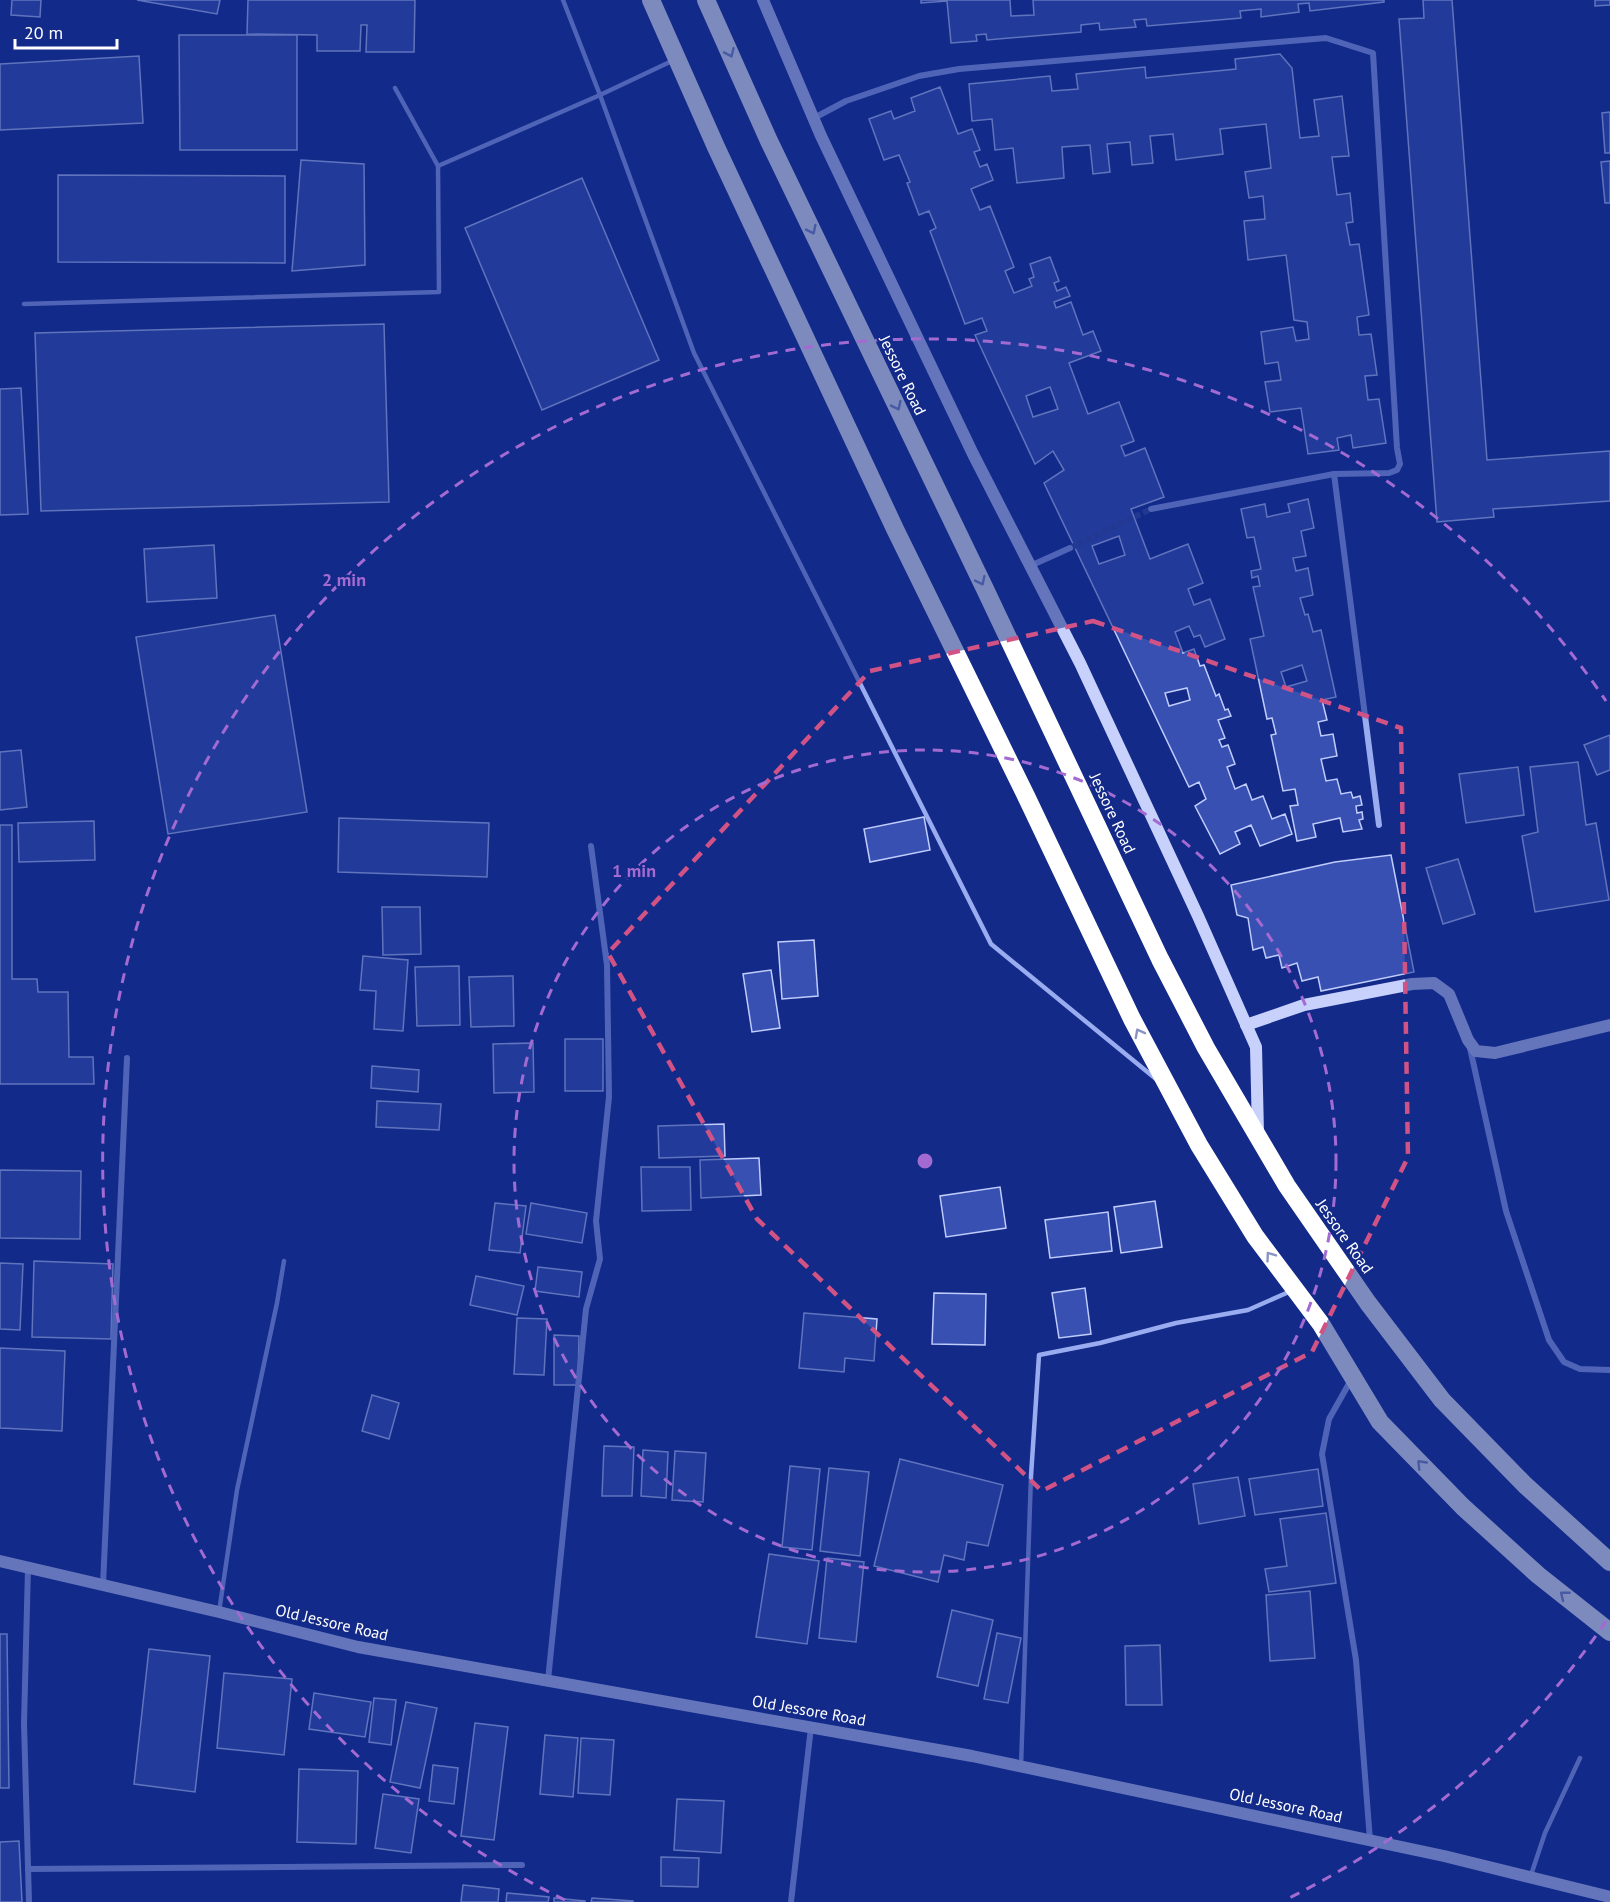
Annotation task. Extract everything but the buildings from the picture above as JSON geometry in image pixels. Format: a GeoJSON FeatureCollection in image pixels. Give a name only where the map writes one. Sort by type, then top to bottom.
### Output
{"type":"FeatureCollection","features":[{"type":"Feature","properties":{"kind":"highway"},"geometry":{"type":"LineString","coordinates":[[651,0],[716,147],[890,518],[1132,1019],[1199,1145],[1255,1236],[1321,1324],[1380,1422],[1463,1507],[1538,1575],[1610,1632]]}},
{"type":"Feature","properties":{"kind":"highway","name":"Jessore Road"},"geometry":{"type":"LineString","coordinates":[[706,0],[774,152],[1160,959],[1206,1048],[1287,1186],[1368,1303],[1442,1400],[1525,1485],[1610,1562]]}},
{"type":"Feature","properties":{"kind":"street"},"geometry":{"type":"LineString","coordinates":[[763,0],[814,118],[973,454],[1085,673],[1256,1047],[1258,1136]]}},
{"type":"Feature","properties":{"kind":"street"},"geometry":{"type":"LineString","coordinates":[[814,118],[846,101],[919,76],[959,69],[1326,38],[1373,53],[1397,448],[1400,464],[1397,470],[1389,473],[1334,474],[1151,509]]}},
{"type":"Feature","properties":{"kind":"street"},"geometry":{"type":"LineString","coordinates":[[1334,474],[1379,825]]}},
{"type":"Feature","properties":{"kind":"street"},"geometry":{"type":"LineString","coordinates":[[1030,567],[1070,548]]}},
{"type":"Feature","properties":{"kind":"street"},"geometry":{"type":"LineString","coordinates":[[548,1680],[586,1309],[600,1259],[596,1221],[609,1097],[607,965],[591,846]]}},
{"type":"Feature","properties":{"kind":"street"},"geometry":{"type":"LineString","coordinates":[[1246,1025],[1304,1005],[1412,984],[1434,983],[1449,994],[1468,1040],[1506,1211],[1549,1340],[1564,1362],[1580,1369],[1610,1370]]}},
{"type":"Feature","properties":{"kind":"street"},"geometry":{"type":"LineString","coordinates":[[1468,1040],[1476,1051],[1495,1053],[1610,1025]]}},
{"type":"Feature","properties":{"kind":"street"},"geometry":{"type":"LineString","coordinates":[[103,1586],[127,1058]]}},
{"type":"Feature","properties":{"kind":"street"},"geometry":{"type":"LineString","coordinates":[[1352,1377],[1329,1419],[1322,1454],[1356,1660],[1370,1840]]}},
{"type":"Feature","properties":{"kind":"street","name":"Old Jessore Road"},"geometry":{"type":"LineString","coordinates":[[0,1562],[219,1612],[358,1647],[1021,1766],[1444,1856],[1610,1898]]}},
{"type":"Feature","properties":{"kind":"street"},"geometry":{"type":"LineString","coordinates":[[27,1568],[24,1723],[28,1902]]}},
{"type":"Feature","properties":{"kind":"street"},"geometry":{"type":"LineString","coordinates":[[791,1902],[811,1727]]}},
{"type":"Feature","properties":{"kind":"street"},"geometry":{"type":"LineString","coordinates":[[28,1869],[522,1865]]}},
{"type":"Feature","properties":{"kind":"lane"},"geometry":{"type":"LineString","coordinates":[[563,0],[694,353],[991,944],[1170,1090]]}},
{"type":"Feature","properties":{"kind":"lane"},"geometry":{"type":"LineString","coordinates":[[438,166],[600,95],[677,58]]}},
{"type":"Feature","properties":{"kind":"lane"},"geometry":{"type":"LineString","coordinates":[[24,304],[439,292],[438,166],[395,88]]}},
{"type":"Feature","properties":{"kind":"lane"},"geometry":{"type":"LineString","coordinates":[[219,1612],[237,1490],[284,1261]]}},
{"type":"Feature","properties":{"kind":"lane"},"geometry":{"type":"LineString","coordinates":[[1021,1766],[1031,1476],[1039,1355],[1100,1343],[1176,1323],[1248,1310],[1295,1289]]}},
{"type":"Feature","properties":{"kind":"lane"},"geometry":{"type":"LineString","coordinates":[[1530,1877],[1545,1833],[1580,1758]]}},
{"type":"Feature","properties":{"kind":"highlighted area"},"geometry":{"type":"Polygon","coordinates":[[[1093,621],[1401,728],[1408,1157],[1312,1352],[1042,1491],[757,1219],[608,953],[870,671],[1093,621]]]}},
{"type":"Feature","properties":{"kind":"tunnel"},"geometry":{"type":"LineString","coordinates":[[1070,548],[1151,509]]}}]}
